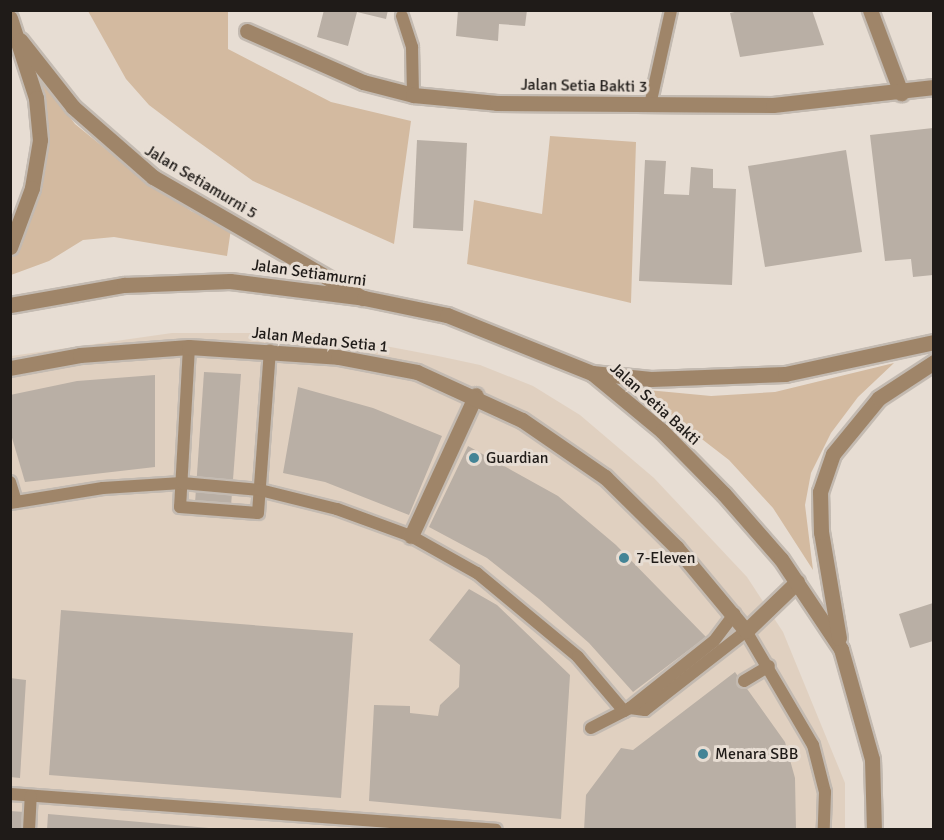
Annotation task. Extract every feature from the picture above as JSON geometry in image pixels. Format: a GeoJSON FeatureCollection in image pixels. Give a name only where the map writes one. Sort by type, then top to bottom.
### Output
{"type":"FeatureCollection","features":[{"type":"Feature","properties":{"kind":"street"},"geometry":{"type":"LineString","coordinates":[[870,10],[901,93]]}},
{"type":"Feature","properties":{"kind":"street","name":"Jalan Setiamurni 5"},"geometry":{"type":"LineString","coordinates":[[10,18],[20,40],[36,98],[40,140],[32,188],[10,247]]}},
{"type":"Feature","properties":{"kind":"street","name":"Jalan Setia Bakti 3"},"geometry":{"type":"LineString","coordinates":[[247,31],[363,82],[413,95],[497,103],[773,105],[901,93],[933,87]]}},
{"type":"Feature","properties":{"kind":"street","name":"Jalan Setiamurni 5"},"geometry":{"type":"LineString","coordinates":[[20,40],[73,107],[153,177],[364,298]]}},
{"type":"Feature","properties":{"kind":"street","name":"Jalan Setiamurni"},"geometry":{"type":"LineString","coordinates":[[10,305],[124,285],[212,280],[364,298],[447,315],[592,372]]}},
{"type":"Feature","properties":{"kind":"street","name":"Jalan Setia Bakti"},"geometry":{"type":"LineString","coordinates":[[592,372],[718,380],[785,374],[933,342]]}},
{"type":"Feature","properties":{"kind":"street","name":"Jalan Medan Setia 1"},"geometry":{"type":"LineString","coordinates":[[10,368],[80,355],[189,347],[270,350],[366,360],[417,372],[476,395],[522,420],[605,477],[676,547],[746,631]]}},
{"type":"Feature","properties":{"kind":"street","name":"Jalan Setia Bakti"},"geometry":{"type":"LineString","coordinates":[[874,830],[872,759],[841,649],[825,577],[820,492],[833,454],[846,432],[879,398],[933,362]]}},
{"type":"Feature","properties":{"kind":"street","name":"Jalan Setia Bakti"},"geometry":{"type":"LineString","coordinates":[[592,372],[662,431],[724,494],[797,582],[841,649]]}},
{"type":"Feature","properties":{"kind":"street"},"geometry":{"type":"LineString","coordinates":[[411,536],[476,395]]}},
{"type":"Feature","properties":{"kind":"street"},"geometry":{"type":"LineString","coordinates":[[746,631],[797,582]]}},
{"type":"Feature","properties":{"kind":"lane"},"geometry":{"type":"LineString","coordinates":[[650,105],[671,10]]}},
{"type":"Feature","properties":{"kind":"lane"},"geometry":{"type":"LineString","coordinates":[[402,16],[412,47],[413,95]]}},
{"type":"Feature","properties":{"kind":"lane"},"geometry":{"type":"LineString","coordinates":[[189,347],[180,507],[258,513],[270,350]]}},
{"type":"Feature","properties":{"kind":"lane"},"geometry":{"type":"LineString","coordinates":[[10,482],[13,502],[103,488],[182,483],[260,490],[337,509],[411,536],[477,573],[531,614],[578,657],[627,710],[645,710],[746,631],[800,718],[822,771],[824,830]]}},
{"type":"Feature","properties":{"kind":"lane"},"geometry":{"type":"LineString","coordinates":[[591,728],[627,710],[714,641],[734,614]]}},
{"type":"Feature","properties":{"kind":"lane"},"geometry":{"type":"LineString","coordinates":[[744,681],[769,666]]}},
{"type":"Feature","properties":{"kind":"lane"},"geometry":{"type":"LineString","coordinates":[[10,794],[348,824],[496,830]]}},
{"type":"Feature","properties":{"kind":"lane"},"geometry":{"type":"LineString","coordinates":[[29,830],[31,796]]}},
{"type":"Feature","properties":{"kind":"shaded area"},"geometry":{"type":"Polygon","coordinates":[[[88,11],[228,11],[228,49],[331,102],[411,121],[394,244],[253,181],[149,105],[126,79],[88,11]]]}},
{"type":"Feature","properties":{"kind":"shaded area"},"geometry":{"type":"Polygon","coordinates":[[[36,72],[75,124],[123,163],[191,211],[231,229],[227,256],[114,237],[83,240],[49,261],[11,275],[11,258],[32,213],[47,142],[36,72]]]}},
{"type":"Feature","properties":{"kind":"shaded area"},"geometry":{"type":"Polygon","coordinates":[[[550,136],[636,142],[631,303],[467,264],[474,200],[542,214],[550,136]]]}},
{"type":"Feature","properties":{"kind":"shaded area"},"geometry":{"type":"Polygon","coordinates":[[[172,333],[317,333],[438,356],[480,365],[533,386],[580,415],[654,478],[747,577],[783,632],[845,783],[845,829],[11,830],[11,356],[172,333]]]}},
{"type":"Feature","properties":{"kind":"shaded area"},"geometry":{"type":"Polygon","coordinates":[[[894,363],[858,397],[831,433],[811,473],[805,505],[813,570],[773,508],[729,460],[637,389],[711,396],[775,392],[894,363]]]}},
{"type":"Feature","properties":{"kind":"building"},"geometry":{"type":"Polygon","coordinates":[[[324,10],[388,10],[386,19],[357,12],[348,46],[317,37],[324,10]]]}},
{"type":"Feature","properties":{"kind":"building"},"geometry":{"type":"Polygon","coordinates":[[[458,10],[527,10],[525,26],[499,24],[498,41],[456,36],[458,10]]]}},
{"type":"Feature","properties":{"kind":"building"},"geometry":{"type":"Polygon","coordinates":[[[744,10],[812,10],[824,45],[740,57],[730,13],[744,10]]]}},
{"type":"Feature","properties":{"kind":"building"},"geometry":{"type":"Polygon","coordinates":[[[933,128],[933,275],[913,277],[911,259],[885,261],[870,135],[933,128]]]}},
{"type":"Feature","properties":{"kind":"building"},"geometry":{"type":"Polygon","coordinates":[[[417,140],[467,143],[463,231],[413,228],[417,140]]]}},
{"type":"Feature","properties":{"kind":"building"},"geometry":{"type":"Polygon","coordinates":[[[846,150],[862,252],[765,267],[748,166],[846,150]]]}},
{"type":"Feature","properties":{"kind":"building"},"geometry":{"type":"Polygon","coordinates":[[[645,160],[666,161],[664,194],[689,195],[691,167],[713,169],[713,188],[736,189],[732,285],[639,281],[645,160]]]}},
{"type":"Feature","properties":{"kind":"building"},"geometry":{"type":"Polygon","coordinates":[[[204,372],[241,374],[231,506],[195,503],[204,372]]]}},
{"type":"Feature","properties":{"kind":"building"},"geometry":{"type":"Polygon","coordinates":[[[155,375],[155,467],[25,482],[10,431],[10,395],[77,381],[155,375]]]}},
{"type":"Feature","properties":{"kind":"building"},"geometry":{"type":"Polygon","coordinates":[[[298,387],[373,408],[442,436],[409,515],[325,482],[283,473],[298,387]]]}},
{"type":"Feature","properties":{"kind":"building"},"geometry":{"type":"Polygon","coordinates":[[[468,446],[558,496],[616,545],[706,637],[633,692],[589,643],[539,599],[487,558],[429,527],[468,446]]]}},
{"type":"Feature","properties":{"kind":"building"},"geometry":{"type":"Polygon","coordinates":[[[469,589],[497,605],[570,675],[561,819],[369,801],[374,705],[410,706],[410,713],[438,716],[440,705],[459,687],[460,665],[429,640],[469,589]]]}},
{"type":"Feature","properties":{"kind":"building"},"geometry":{"type":"Polygon","coordinates":[[[933,603],[933,641],[910,648],[899,614],[933,603]]]}},
{"type":"Feature","properties":{"kind":"building"},"geometry":{"type":"Polygon","coordinates":[[[61,610],[353,633],[341,798],[49,775],[61,610]]]}},
{"type":"Feature","properties":{"kind":"building","name":"Menara SBB"},"geometry":{"type":"Polygon","coordinates":[[[735,672],[785,742],[795,778],[796,830],[584,830],[586,795],[621,748],[633,750],[735,672]]]}},
{"type":"Feature","properties":{"kind":"building"},"geometry":{"type":"Polygon","coordinates":[[[10,678],[26,680],[20,778],[10,777],[10,678]]]}},
{"type":"Feature","properties":{"kind":"building"},"geometry":{"type":"Polygon","coordinates":[[[10,811],[24,812],[22,830],[10,830],[10,811]]]}},
{"type":"Feature","properties":{"kind":"building"},"geometry":{"type":"Polygon","coordinates":[[[48,814],[209,828],[209,830],[47,830],[48,814]]]}},
{"type":"Feature","properties":{"kind":"place","name":"Guardian"},"geometry":{"type":"Point","coordinates":[474,458]}},
{"type":"Feature","properties":{"kind":"place","name":"7-Eleven"},"geometry":{"type":"Point","coordinates":[624,558]}},
{"type":"Feature","properties":{"kind":"place","name":"Menara SBB"},"geometry":{"type":"Point","coordinates":[703,754]}}]}
